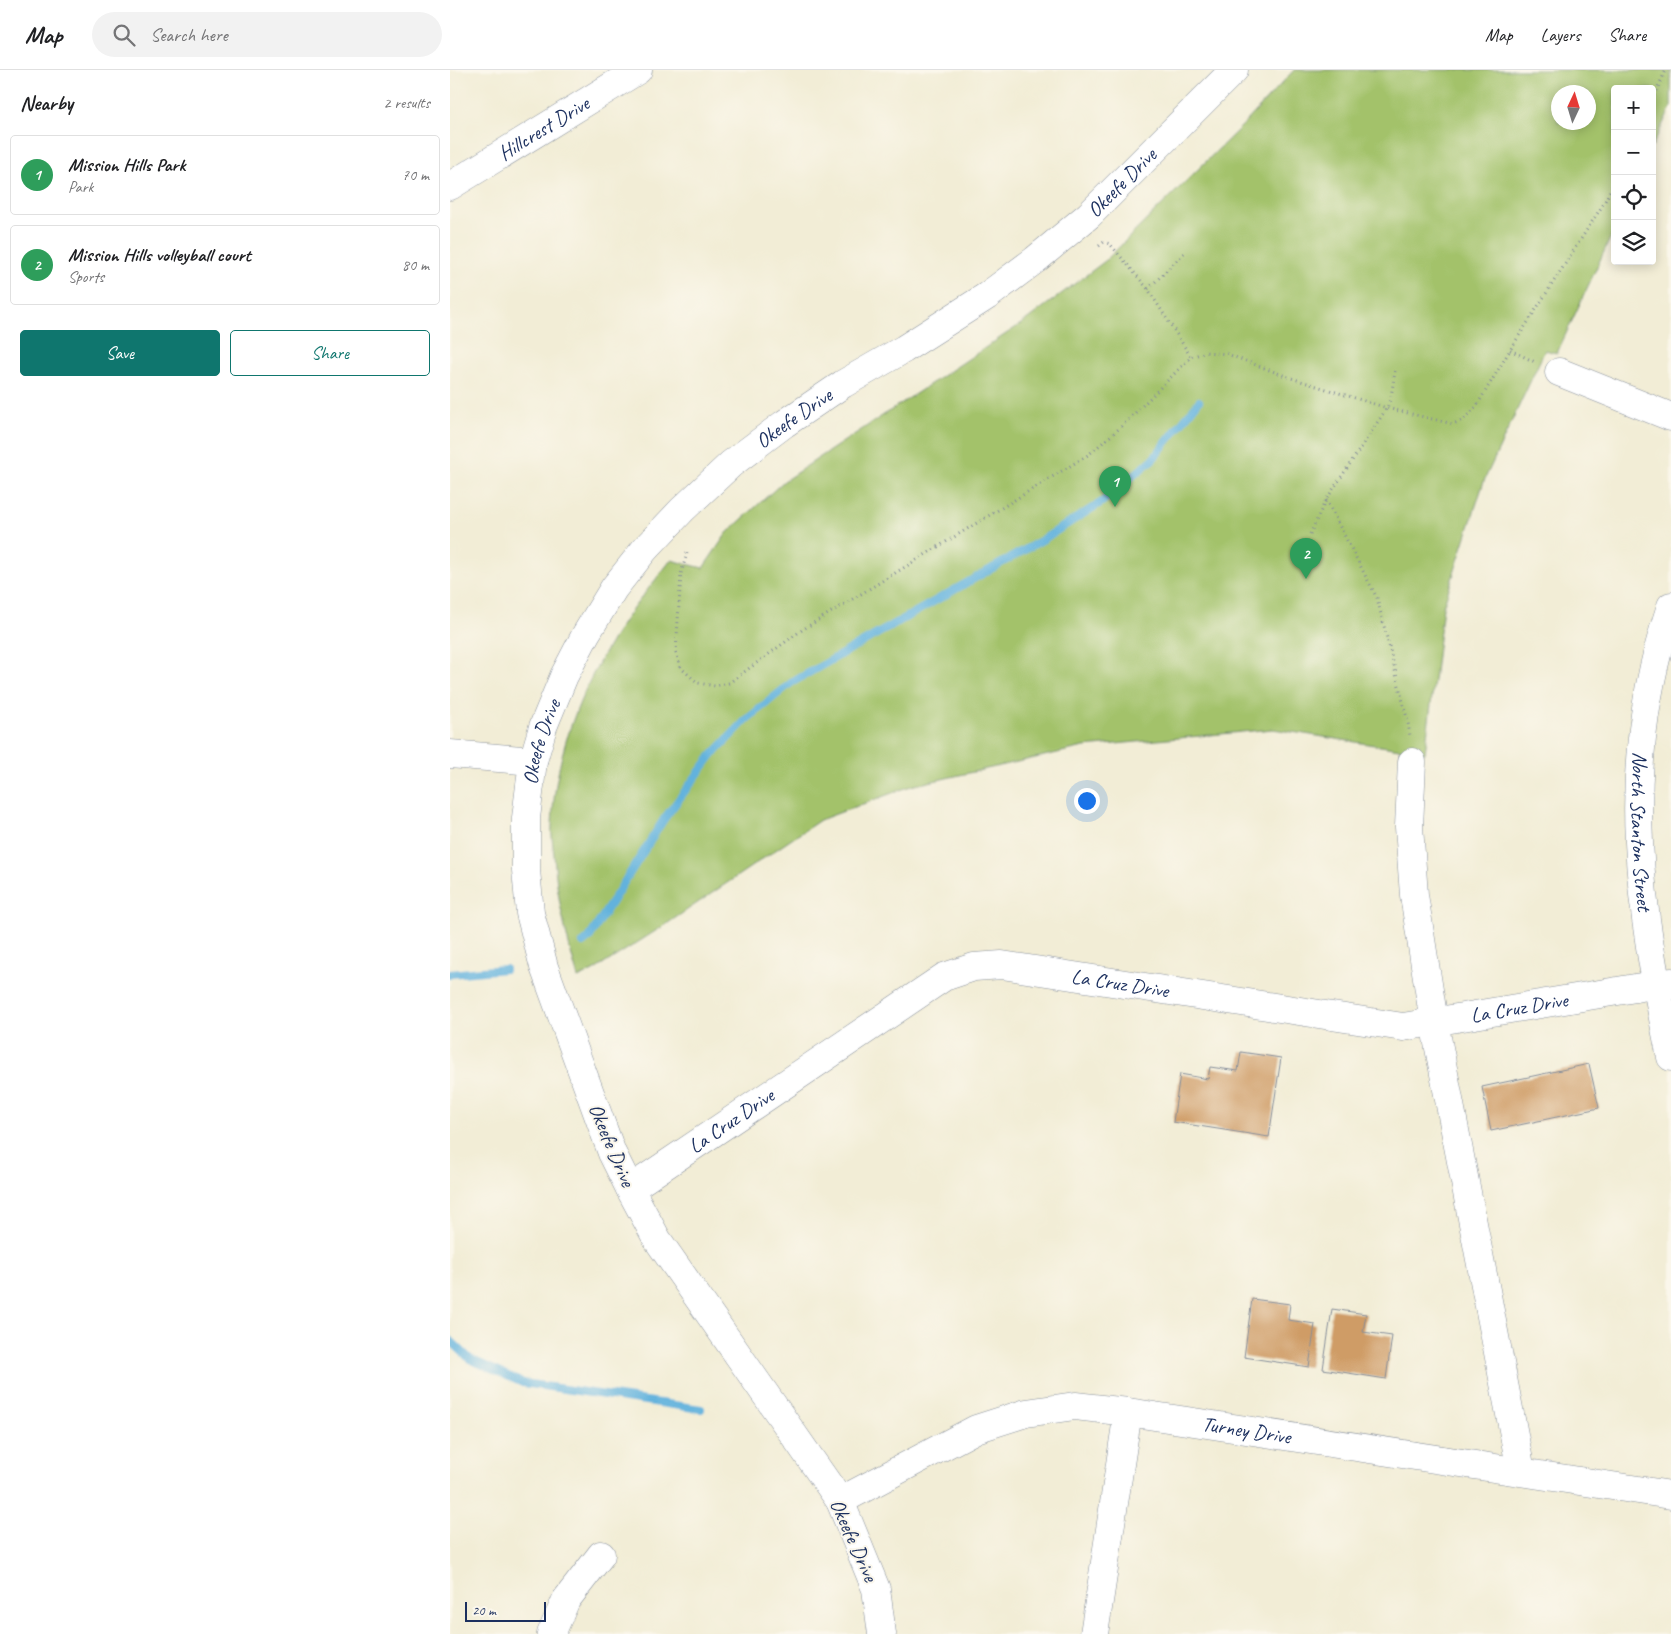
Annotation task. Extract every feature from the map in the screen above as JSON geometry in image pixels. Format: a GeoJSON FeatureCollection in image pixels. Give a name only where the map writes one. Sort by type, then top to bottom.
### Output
{"type":"FeatureCollection","features":[{"type":"Feature","properties":{"kind":"street","name":"Hillcrest Drive"},"geometry":{"type":"LineString","coordinates":[[450,186],[638,70]]}},
{"type":"Feature","properties":{"kind":"street","name":"Okeefe Drive"},"geometry":{"type":"LineString","coordinates":[[882,1634],[876,1589],[840,1501],[657,1239],[612,1153],[547,977],[530,913],[526,870],[526,818],[533,762],[544,727],[564,676],[586,634],[614,588],[645,549],[682,510],[731,464],[784,424],[843,384],[904,349],[987,296],[1035,260],[1089,215],[1234,70]]}},
{"type":"Feature","properties":{"kind":"street"},"geometry":{"type":"LineString","coordinates":[[1559,372],[1671,417]]}},
{"type":"Feature","properties":{"kind":"street","name":"North Stanton Street"},"geometry":{"type":"LineString","coordinates":[[1671,606],[1660,638],[1646,706],[1639,772],[1639,851],[1644,910],[1664,983],[1671,1057]]}},
{"type":"Feature","properties":{"kind":"street"},"geometry":{"type":"LineString","coordinates":[[450,754],[533,762]]}},
{"type":"Feature","properties":{"kind":"street"},"geometry":{"type":"LineString","coordinates":[[1412,762],[1409,827],[1414,895],[1434,1022],[1521,1471]]}},
{"type":"Feature","properties":{"kind":"street","name":"La Cruz Drive"},"geometry":{"type":"LineString","coordinates":[[630,1189],[944,977],[974,967],[1002,965],[1403,1027],[1664,983]]}},
{"type":"Feature","properties":{"kind":"street","name":"Turney Drive"},"geometry":{"type":"LineString","coordinates":[[840,1501],[976,1429],[1026,1412],[1075,1406],[1128,1412],[1671,1494]]}},
{"type":"Feature","properties":{"kind":"street"},"geometry":{"type":"LineString","coordinates":[[1094,1634],[1128,1412]]}},
{"type":"Feature","properties":{"kind":"street"},"geometry":{"type":"LineString","coordinates":[[551,1634],[566,1600],[600,1555]]}},
{"type":"Feature","properties":{"kind":"path"},"geometry":{"type":"LineString","coordinates":[[1656,91],[1666,70]]}},
{"type":"Feature","properties":{"kind":"path"},"geometry":{"type":"LineString","coordinates":[[687,553],[681,574],[676,652],[681,668],[698,683],[716,686],[729,683],[802,630],[1088,455],[1121,427],[1191,357],[1206,352],[1227,354],[1288,377],[1387,408],[1453,424],[1463,420],[1476,407],[1604,203],[1611,188]]}},
{"type":"Feature","properties":{"kind":"path"},"geometry":{"type":"LineString","coordinates":[[1066,234],[1088,254],[1104,242],[1110,244],[1148,289],[1191,357]]}},
{"type":"Feature","properties":{"kind":"path"},"geometry":{"type":"LineString","coordinates":[[1148,289],[1184,252]]}},
{"type":"Feature","properties":{"kind":"path"},"geometry":{"type":"LineString","coordinates":[[1310,534],[1326,500],[1387,408],[1395,371]]}},
{"type":"Feature","properties":{"kind":"path"},"geometry":{"type":"LineString","coordinates":[[1326,500],[1377,598],[1408,722],[1412,762]]}},
{"type":"Feature","properties":{"kind":"green space"},"geometry":{"type":"Polygon","coordinates":[[[1294,70],[1671,70],[1671,107],[1656,139],[1656,85],[1611,85],[1611,237],[1557,353],[1545,350],[1484,481],[1443,607],[1425,753],[1273,729],[1084,747],[911,786],[820,820],[668,923],[593,971],[578,978],[566,932],[555,871],[552,840],[554,796],[559,768],[575,714],[599,663],[629,614],[671,560],[703,568],[727,533],[784,481],[1021,324],[1105,261],[1245,123],[1294,70]]]}},
{"type":"Feature","properties":{"kind":"building"},"geometry":{"type":"Polygon","coordinates":[[[1241,1052],[1281,1058],[1269,1137],[1173,1122],[1180,1074],[1208,1079],[1210,1067],[1238,1071],[1241,1052]]]}},
{"type":"Feature","properties":{"kind":"building"},"geometry":{"type":"Polygon","coordinates":[[[1589,1064],[1599,1108],[1491,1131],[1482,1087],[1589,1064]]]}},
{"type":"Feature","properties":{"kind":"building"},"geometry":{"type":"Polygon","coordinates":[[[1252,1299],[1290,1304],[1288,1320],[1315,1324],[1309,1367],[1244,1357],[1252,1299]]]}},
{"type":"Feature","properties":{"kind":"building"},"geometry":{"type":"Polygon","coordinates":[[[1332,1309],[1366,1314],[1363,1332],[1392,1336],[1386,1379],[1323,1369],[1332,1309]]]}},
{"type":"Feature","properties":{"kind":"waterway"},"geometry":{"type":"LineString","coordinates":[[583,943],[589,938],[664,819],[712,755],[746,720],[791,683],[1042,540],[1102,502],[1153,459],[1199,401]]}},
{"type":"Feature","properties":{"kind":"waterway"},"geometry":{"type":"LineString","coordinates":[[450,974],[505,969]]}},
{"type":"Feature","properties":{"kind":"waterway"},"geometry":{"type":"LineString","coordinates":[[450,1340],[470,1359],[523,1383],[701,1409]]}},
{"type":"Feature","properties":{"kind":"place","name":"Mission Hills Park"},"geometry":{"type":"Point","coordinates":[1115,507]}},
{"type":"Feature","properties":{"kind":"place","name":"Mission Hills volleyball court"},"geometry":{"type":"Point","coordinates":[1306,579]}}]}
